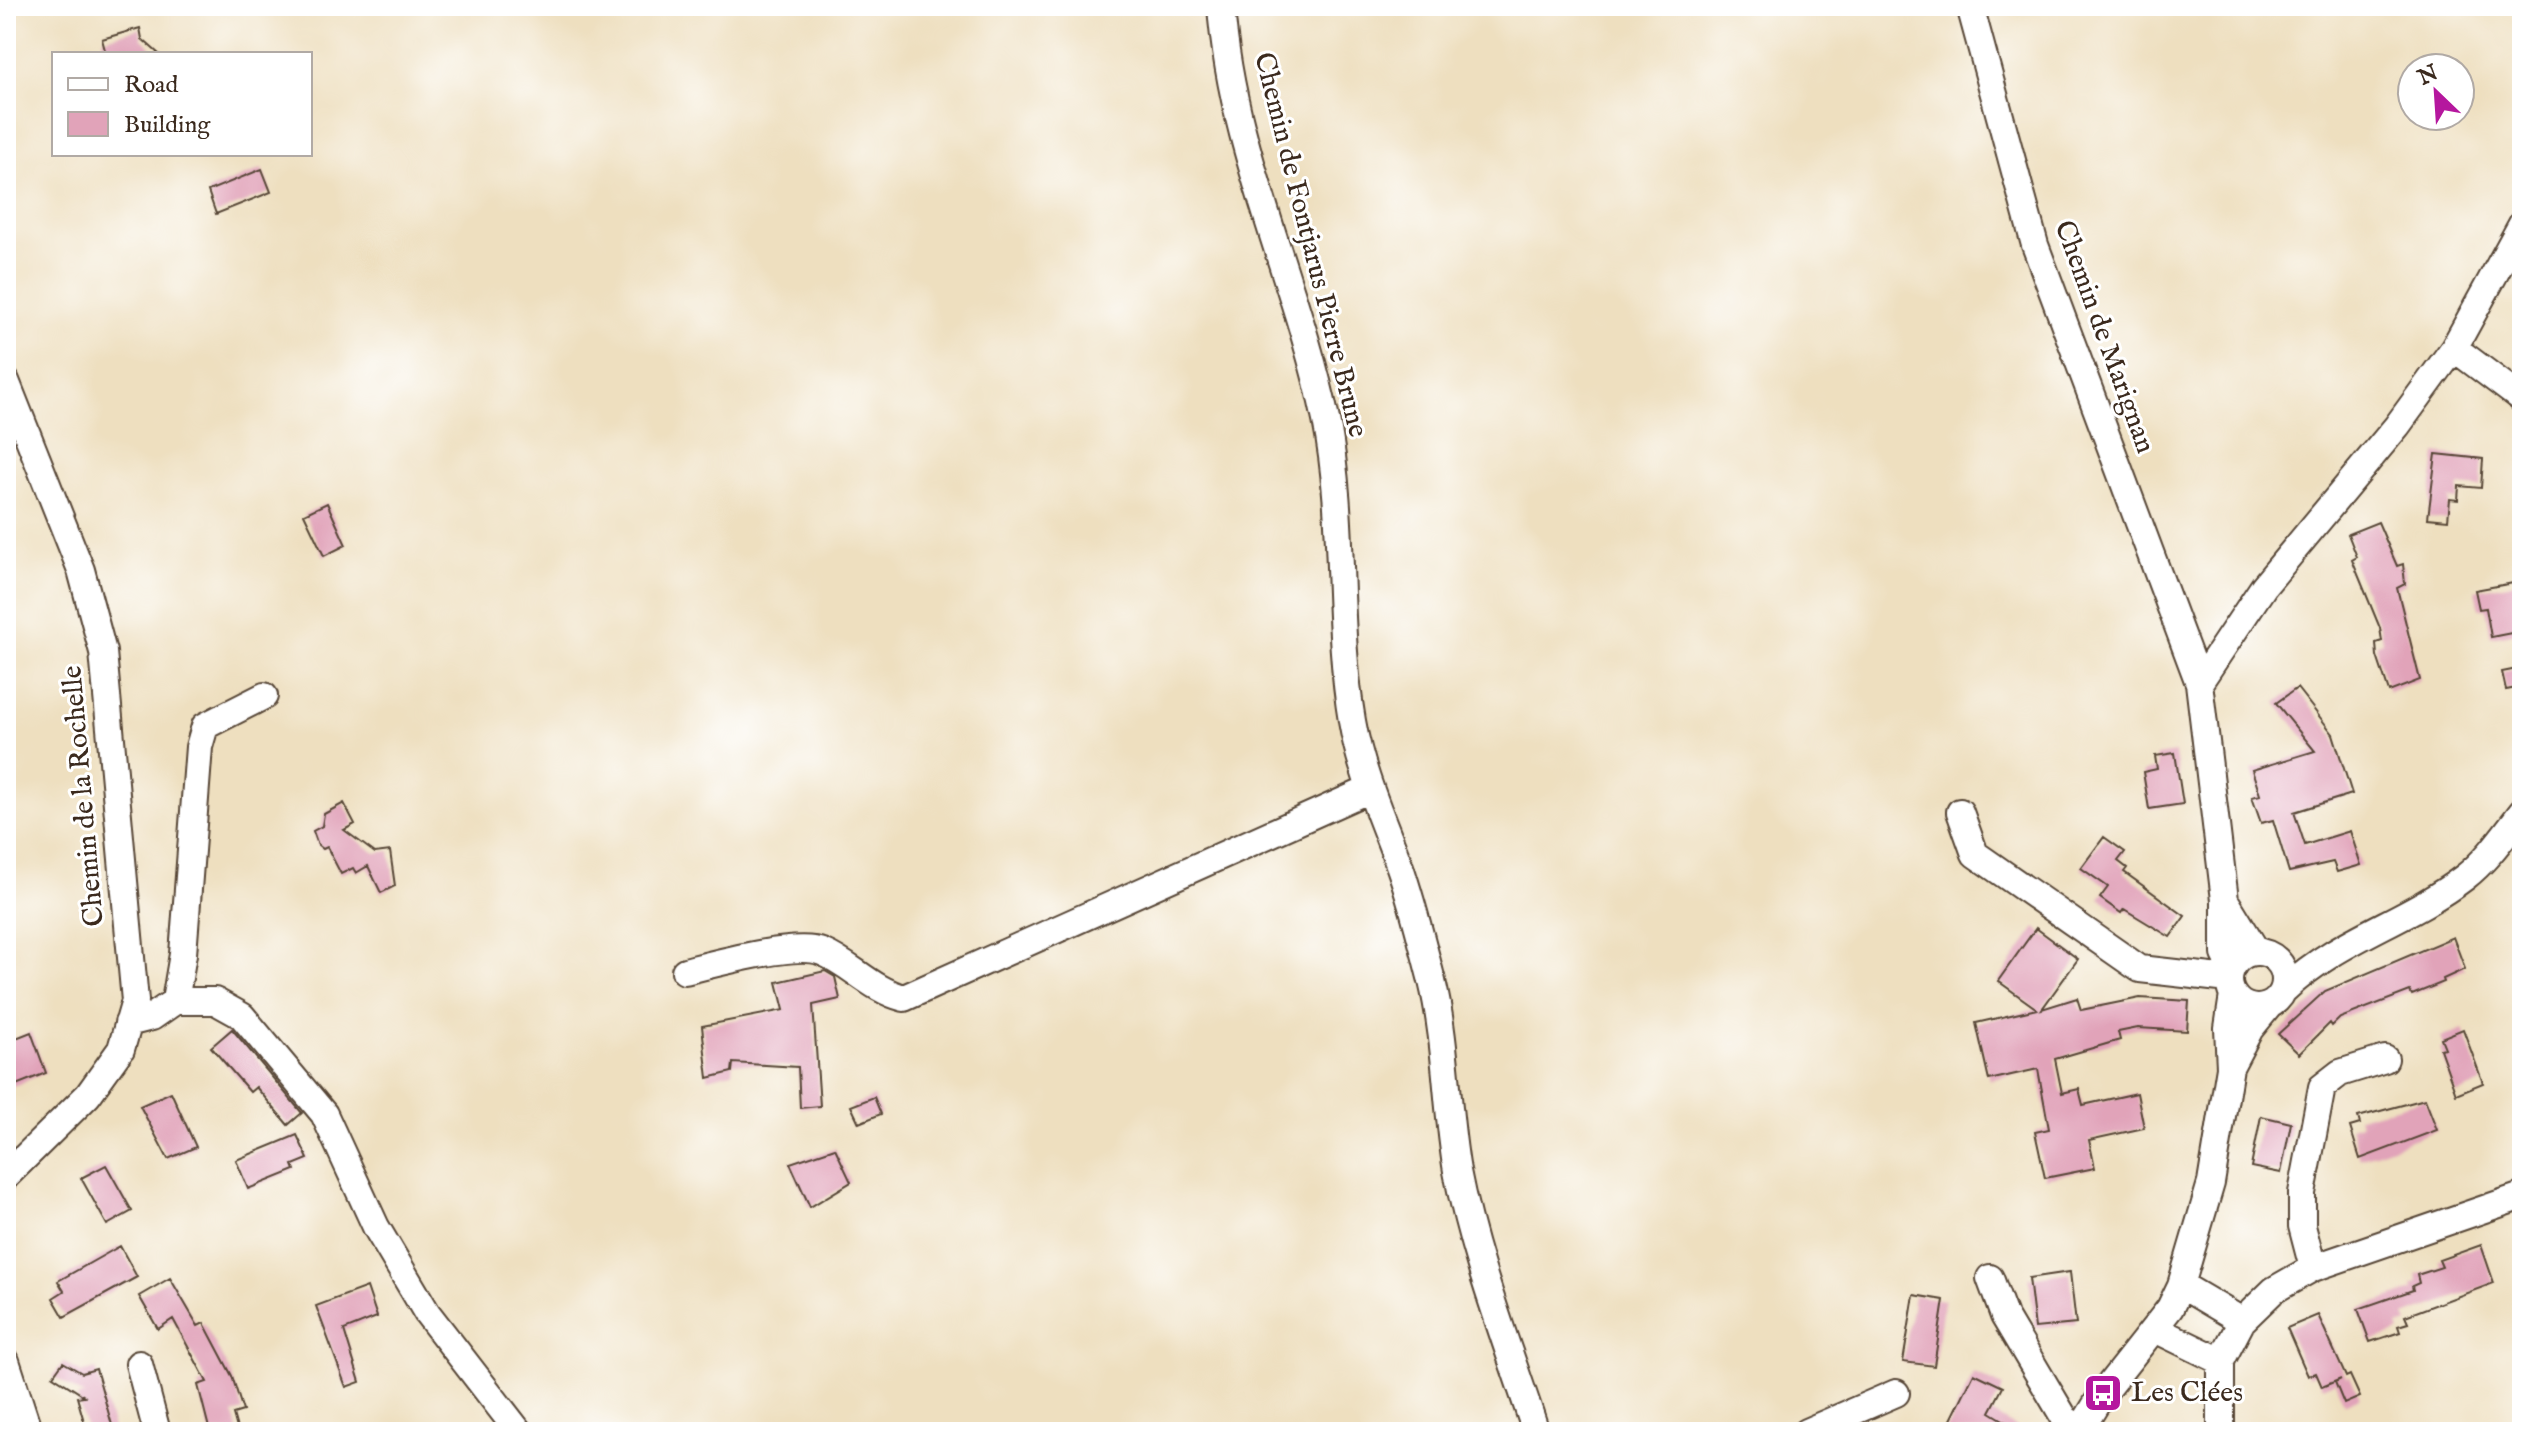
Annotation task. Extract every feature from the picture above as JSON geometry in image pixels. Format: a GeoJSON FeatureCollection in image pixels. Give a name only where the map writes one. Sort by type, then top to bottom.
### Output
{"type":"FeatureCollection","features":[{"type":"Feature","properties":{"kind":"street","name":"Chemin de Fontjarus Pierre Brune"},"geometry":{"type":"LineString","coordinates":[[1221,6],[1229,66],[1264,211],[1326,420],[1335,477],[1346,686],[1368,790],[1401,869],[1432,981],[1465,1208],[1536,1432]]}},
{"type":"Feature","properties":{"kind":"street","name":"Chemin de Marignan"},"geometry":{"type":"LineString","coordinates":[[1970,6],[2035,245],[2199,683],[2225,900],[2225,954],[2232,981],[2228,1028],[2230,1067]]}},
{"type":"Feature","properties":{"kind":"street"},"geometry":{"type":"LineString","coordinates":[[2199,683],[2264,586],[2397,426],[2454,348],[2522,224]]}},
{"type":"Feature","properties":{"kind":"street"},"geometry":{"type":"LineString","coordinates":[[2454,348],[2522,399]]}},
{"type":"Feature","properties":{"kind":"street","name":"Chemin de la Rochelle"},"geometry":{"type":"LineString","coordinates":[[6,381],[81,570],[103,652],[135,1001],[121,1049],[88,1095],[6,1176]]}},
{"type":"Feature","properties":{"kind":"street"},"geometry":{"type":"LineString","coordinates":[[175,1001],[183,954],[199,747],[205,726],[264,696]]}},
{"type":"Feature","properties":{"kind":"street"},"geometry":{"type":"LineString","coordinates":[[685,971],[748,954],[819,950],[886,993],[904,998],[1368,790]]}},
{"type":"Feature","properties":{"kind":"street"},"geometry":{"type":"LineString","coordinates":[[1960,812],[1975,854],[2140,969],[2232,981]]}},
{"type":"Feature","properties":{"kind":"street"},"geometry":{"type":"LineString","coordinates":[[1990,1278],[2004,1316],[2065,1419],[2080,1430],[2103,1393],[2155,1329],[2181,1285],[2211,1183],[2230,1067],[2250,1029],[2276,999],[2328,952],[2409,913],[2466,876],[2486,858],[2522,812]]}},
{"type":"Feature","properties":{"kind":"street"},"geometry":{"type":"LineString","coordinates":[[2225,900],[2286,980],[2276,999],[2245,1006],[2232,981]]}},
{"type":"Feature","properties":{"kind":"street"},"geometry":{"type":"LineString","coordinates":[[2232,981],[2246,955],[2328,952]]}},
{"type":"Feature","properties":{"kind":"street"},"geometry":{"type":"LineString","coordinates":[[128,1023],[152,1017],[175,1001],[215,1001],[242,1016],[324,1114],[376,1227],[427,1313],[519,1432]]}},
{"type":"Feature","properties":{"kind":"street"},"geometry":{"type":"LineString","coordinates":[[2313,1268],[2302,1226],[2302,1193],[2322,1087],[2340,1073],[2385,1059]]}},
{"type":"Feature","properties":{"kind":"street"},"geometry":{"type":"LineString","coordinates":[[2221,1432],[2221,1361],[2242,1321],[2274,1290],[2313,1268],[2522,1196]]}},
{"type":"Feature","properties":{"kind":"street"},"geometry":{"type":"LineString","coordinates":[[2181,1285],[2242,1321]]}},
{"type":"Feature","properties":{"kind":"street"},"geometry":{"type":"LineString","coordinates":[[2155,1329],[2221,1361]]}},
{"type":"Feature","properties":{"kind":"street"},"geometry":{"type":"LineString","coordinates":[[6,1361],[29,1432]]}},
{"type":"Feature","properties":{"kind":"street"},"geometry":{"type":"LineString","coordinates":[[139,1364],[157,1432]]}},
{"type":"Feature","properties":{"kind":"street"},"geometry":{"type":"LineString","coordinates":[[1806,1432],[1896,1393]]}},
{"type":"Feature","properties":{"kind":"building"},"geometry":{"type":"Polygon","coordinates":[[[140,28],[142,39],[157,52],[105,52],[102,39],[140,28]]]}},
{"type":"Feature","properties":{"kind":"building"},"geometry":{"type":"Polygon","coordinates":[[[262,169],[271,192],[216,214],[208,191],[262,169]]]}},
{"type":"Feature","properties":{"kind":"building"},"geometry":{"type":"Polygon","coordinates":[[[2436,454],[2483,459],[2481,488],[2459,486],[2458,500],[2450,499],[2448,520],[2428,518],[2436,454]]]}},
{"type":"Feature","properties":{"kind":"building"},"geometry":{"type":"Polygon","coordinates":[[[327,503],[346,545],[324,556],[304,514],[327,503]]]}},
{"type":"Feature","properties":{"kind":"building"},"geometry":{"type":"Polygon","coordinates":[[[2378,522],[2397,566],[2403,564],[2405,584],[2397,588],[2420,680],[2389,692],[2377,656],[2376,643],[2382,641],[2380,628],[2352,560],[2357,557],[2348,534],[2378,522]]]}},
{"type":"Feature","properties":{"kind":"building"},"geometry":{"type":"Polygon","coordinates":[[[2519,582],[2522,631],[2491,637],[2486,608],[2479,609],[2475,590],[2519,582]]]}},
{"type":"Feature","properties":{"kind":"building"},"geometry":{"type":"Polygon","coordinates":[[[2522,668],[2522,687],[2506,690],[2502,672],[2522,668]]]}},
{"type":"Feature","properties":{"kind":"building"},"geometry":{"type":"Polygon","coordinates":[[[2297,688],[2333,734],[2352,794],[2294,812],[2305,845],[2350,831],[2361,865],[2337,872],[2333,862],[2289,872],[2273,820],[2261,823],[2252,797],[2260,795],[2252,770],[2315,751],[2276,703],[2297,688]]]}},
{"type":"Feature","properties":{"kind":"building"},"geometry":{"type":"Polygon","coordinates":[[[2175,753],[2183,804],[2149,809],[2143,772],[2157,769],[2155,756],[2175,753]]]}},
{"type":"Feature","properties":{"kind":"building"},"geometry":{"type":"Polygon","coordinates":[[[344,803],[355,824],[344,830],[375,853],[390,851],[395,886],[381,893],[368,866],[356,873],[353,868],[341,874],[327,847],[323,849],[318,845],[313,831],[322,826],[324,814],[344,803]]]}},
{"type":"Feature","properties":{"kind":"building"},"geometry":{"type":"Polygon","coordinates":[[[2104,837],[2125,852],[2118,861],[2127,868],[2124,872],[2185,916],[2170,937],[2124,909],[2121,913],[2100,898],[2108,887],[2081,868],[2104,837]]]}},
{"type":"Feature","properties":{"kind":"building"},"geometry":{"type":"Polygon","coordinates":[[[2036,928],[2078,959],[2042,1009],[2077,998],[2081,1010],[2140,998],[2189,1001],[2187,1031],[2138,1028],[2118,1032],[2120,1040],[2055,1059],[2062,1093],[2079,1089],[2083,1105],[2137,1093],[2144,1128],[2089,1140],[2095,1168],[2045,1178],[2035,1132],[2049,1129],[2038,1069],[1989,1080],[1976,1023],[2037,1009],[1998,981],[2036,928]]]}},
{"type":"Feature","properties":{"kind":"building"},"geometry":{"type":"Polygon","coordinates":[[[2453,937],[2465,969],[2443,979],[2444,982],[2412,995],[2410,991],[2340,1018],[2332,1026],[2330,1023],[2299,1054],[2278,1034],[2325,991],[2453,937]]]}},
{"type":"Feature","properties":{"kind":"building"},"geometry":{"type":"Polygon","coordinates":[[[825,971],[835,977],[840,999],[813,1005],[820,1106],[800,1108],[798,1067],[733,1063],[732,1072],[708,1078],[702,1026],[784,1010],[777,982],[825,971]]]}},
{"type":"Feature","properties":{"kind":"building"},"geometry":{"type":"Polygon","coordinates":[[[232,1029],[302,1113],[288,1125],[256,1087],[250,1092],[211,1047],[232,1029]]]}},
{"type":"Feature","properties":{"kind":"building"},"geometry":{"type":"Polygon","coordinates":[[[2463,1029],[2483,1083],[2456,1094],[2440,1049],[2445,1048],[2441,1038],[2463,1029]]]}},
{"type":"Feature","properties":{"kind":"building"},"geometry":{"type":"Polygon","coordinates":[[[31,1032],[46,1073],[6,1089],[6,1042],[31,1032]]]}},
{"type":"Feature","properties":{"kind":"building"},"geometry":{"type":"Polygon","coordinates":[[[171,1092],[196,1147],[168,1159],[140,1106],[171,1092]]]}},
{"type":"Feature","properties":{"kind":"building"},"geometry":{"type":"Polygon","coordinates":[[[874,1097],[881,1114],[859,1123],[851,1106],[874,1097]]]}},
{"type":"Feature","properties":{"kind":"building"},"geometry":{"type":"Polygon","coordinates":[[[2425,1099],[2437,1130],[2360,1159],[2350,1127],[2360,1124],[2358,1117],[2425,1099]]]}},
{"type":"Feature","properties":{"kind":"building"},"geometry":{"type":"Polygon","coordinates":[[[2261,1116],[2291,1123],[2281,1173],[2251,1167],[2261,1116]]]}},
{"type":"Feature","properties":{"kind":"building"},"geometry":{"type":"Polygon","coordinates":[[[297,1135],[308,1159],[293,1165],[295,1170],[248,1189],[236,1160],[297,1135]]]}},
{"type":"Feature","properties":{"kind":"building"},"geometry":{"type":"Polygon","coordinates":[[[835,1148],[851,1182],[810,1207],[790,1163],[835,1148]]]}},
{"type":"Feature","properties":{"kind":"building"},"geometry":{"type":"Polygon","coordinates":[[[106,1165],[132,1211],[107,1225],[81,1178],[106,1165]]]}},
{"type":"Feature","properties":{"kind":"building"},"geometry":{"type":"Polygon","coordinates":[[[2481,1245],[2494,1283],[2405,1316],[2408,1323],[2398,1326],[2400,1332],[2370,1342],[2358,1309],[2413,1290],[2412,1286],[2419,1283],[2417,1275],[2442,1267],[2439,1260],[2481,1245]]]}},
{"type":"Feature","properties":{"kind":"building"},"geometry":{"type":"Polygon","coordinates":[[[120,1246],[137,1277],[64,1317],[53,1298],[64,1291],[58,1281],[120,1246]]]}},
{"type":"Feature","properties":{"kind":"building"},"geometry":{"type":"Polygon","coordinates":[[[2070,1272],[2076,1324],[2035,1328],[2029,1278],[2070,1272]]]}},
{"type":"Feature","properties":{"kind":"building"},"geometry":{"type":"Polygon","coordinates":[[[170,1278],[198,1326],[204,1323],[232,1376],[243,1411],[233,1414],[238,1432],[210,1432],[198,1385],[207,1382],[173,1319],[158,1329],[139,1296],[170,1278]]]}},
{"type":"Feature","properties":{"kind":"building"},"geometry":{"type":"Polygon","coordinates":[[[367,1287],[377,1317],[344,1330],[360,1382],[346,1387],[316,1306],[367,1287]]]}},
{"type":"Feature","properties":{"kind":"building"},"geometry":{"type":"Polygon","coordinates":[[[1914,1295],[1944,1300],[1934,1366],[1903,1362],[1914,1295]]]}},
{"type":"Feature","properties":{"kind":"building"},"geometry":{"type":"Polygon","coordinates":[[[2318,1315],[2346,1377],[2350,1375],[2360,1397],[2344,1404],[2335,1382],[2341,1379],[2322,1387],[2316,1373],[2308,1376],[2287,1328],[2318,1315]]]}},
{"type":"Feature","properties":{"kind":"building"},"geometry":{"type":"Polygon","coordinates":[[[63,1362],[82,1373],[96,1369],[114,1432],[87,1432],[77,1397],[84,1396],[53,1376],[63,1362]]]}},
{"type":"Feature","properties":{"kind":"building"},"geometry":{"type":"Polygon","coordinates":[[[1974,1373],[2003,1387],[1990,1412],[2023,1432],[1945,1432],[1974,1373]]]}},
{"type":"Feature","properties":{"kind":"place","name":"Les Clées"},"geometry":{"type":"Point","coordinates":[2103,1393]}}]}
